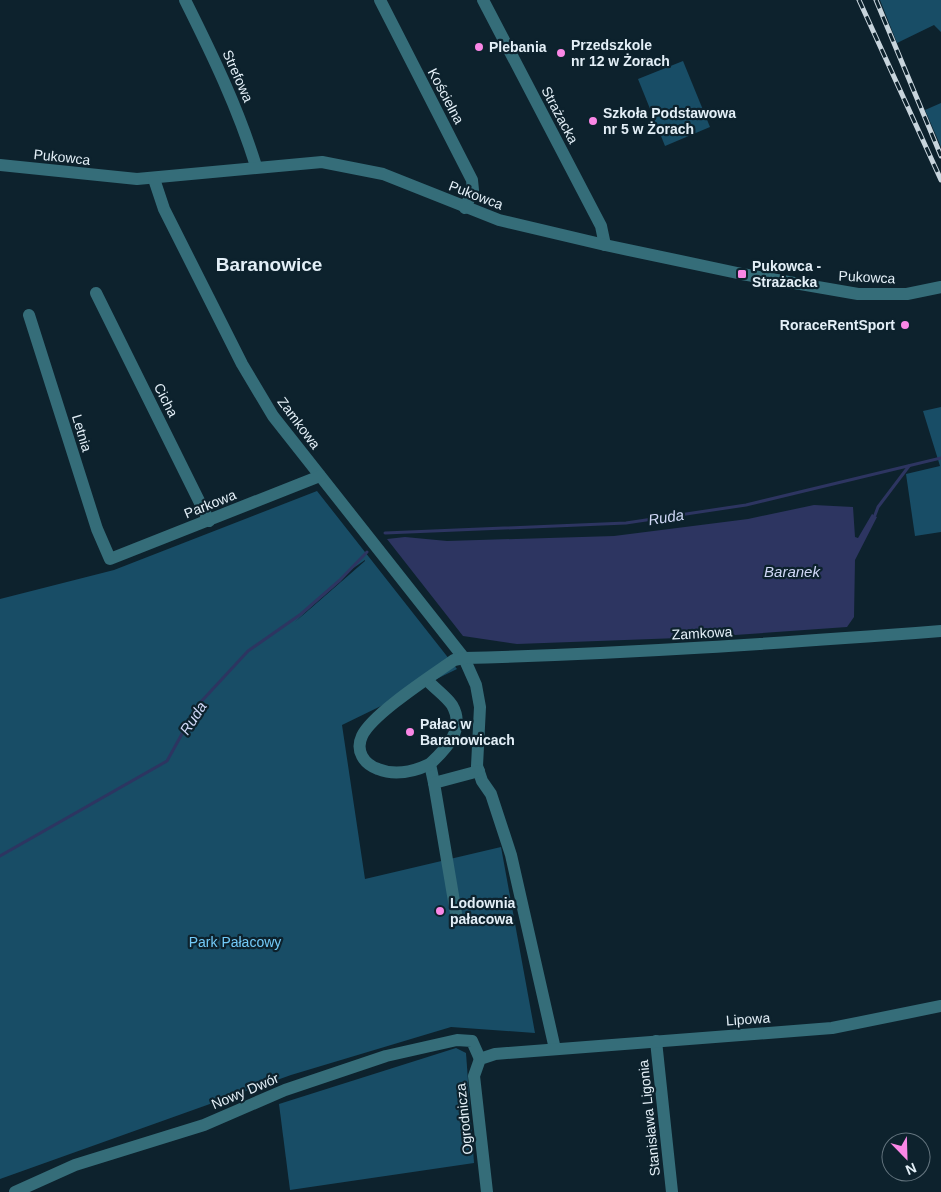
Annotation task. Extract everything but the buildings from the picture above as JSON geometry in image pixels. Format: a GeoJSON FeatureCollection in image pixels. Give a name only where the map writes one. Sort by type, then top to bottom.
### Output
{"type":"FeatureCollection","features":[{"type":"Feature","properties":{"kind":"street","name":"Strefowa"},"geometry":{"type":"LineString","coordinates":[[185,0],[245,130],[256,166]]}},
{"type":"Feature","properties":{"kind":"street","name":"Kościelna"},"geometry":{"type":"LineString","coordinates":[[380,0],[472,180],[473,190],[465,208]]}},
{"type":"Feature","properties":{"kind":"street","name":"Strażacka"},"geometry":{"type":"LineString","coordinates":[[483,0],[601,226],[605,245]]}},
{"type":"Feature","properties":{"kind":"street","name":"Pukowca"},"geometry":{"type":"LineString","coordinates":[[0,165],[79,174],[154,178],[256,166],[322,162],[353,166],[382,174],[465,208],[500,220],[605,245],[851,294],[907,294],[941,287]]}},
{"type":"Feature","properties":{"kind":"street","name":"Zamkowa"},"geometry":{"type":"LineString","coordinates":[[154,178],[164,209],[256,391],[272,416],[464,658],[476,685],[480,707],[479,771],[482,781],[494,800],[511,855],[555,1049]]}},
{"type":"Feature","properties":{"kind":"street","name":"Cicha"},"geometry":{"type":"LineString","coordinates":[[96,294],[209,521]]}},
{"type":"Feature","properties":{"kind":"street","name":"Letnia"},"geometry":{"type":"LineString","coordinates":[[29,315],[97,529],[110,559]]}},
{"type":"Feature","properties":{"kind":"street","name":"Parkowa"},"geometry":{"type":"LineString","coordinates":[[110,559],[320,476]]}},
{"type":"Feature","properties":{"kind":"street","name":"Zamkowa"},"geometry":{"type":"LineString","coordinates":[[464,658],[750,646],[941,631]]}},
{"type":"Feature","properties":{"kind":"street"},"geometry":{"type":"LineString","coordinates":[[427,680],[451,704],[456,717],[456,734],[445,750],[430,764],[412,772],[381,770],[370,766],[363,759],[360,751],[362,736],[376,719],[427,680],[454,660],[464,658]]}},
{"type":"Feature","properties":{"kind":"street"},"geometry":{"type":"LineString","coordinates":[[430,764],[457,919]]}},
{"type":"Feature","properties":{"kind":"street"},"geometry":{"type":"LineString","coordinates":[[434,783],[479,771]]}},
{"type":"Feature","properties":{"kind":"street","name":"Lipowa"},"geometry":{"type":"LineString","coordinates":[[555,1049],[832,1028],[941,1006]]}},
{"type":"Feature","properties":{"kind":"street","name":"Nowy Dwór"},"geometry":{"type":"LineString","coordinates":[[15,1192],[75,1165],[204,1125],[285,1090],[386,1056],[457,1040],[472,1041],[480,1059]]}},
{"type":"Feature","properties":{"kind":"street","name":"Stanisława Ligonia"},"geometry":{"type":"LineString","coordinates":[[656,1041],[672,1192]]}},
{"type":"Feature","properties":{"kind":"street"},"geometry":{"type":"LineString","coordinates":[[480,1059],[495,1054],[555,1049]]}},
{"type":"Feature","properties":{"kind":"street","name":"Ogrodnicza"},"geometry":{"type":"LineString","coordinates":[[480,1059],[474,1076],[487,1192]]}},
{"type":"Feature","properties":{"kind":"green space"},"geometry":{"type":"Polygon","coordinates":[[[880,0],[941,0],[941,32],[934,25],[897,43],[880,0]]]}},
{"type":"Feature","properties":{"kind":"green space"},"geometry":{"type":"Polygon","coordinates":[[[683,61],[710,127],[665,146],[638,79],[683,61]]]}},
{"type":"Feature","properties":{"kind":"green space"},"geometry":{"type":"Polygon","coordinates":[[[941,103],[941,147],[925,110],[941,103]]]}},
{"type":"Feature","properties":{"kind":"green space"},"geometry":{"type":"Polygon","coordinates":[[[941,407],[941,532],[915,536],[906,474],[940,466],[923,411],[941,407]]]}},
{"type":"Feature","properties":{"kind":"green space","name":"Park Pałacowy"},"geometry":{"type":"Polygon","coordinates":[[[317,491],[457,669],[342,725],[365,879],[501,847],[535,1033],[451,1027],[291,1075],[0,1179],[0,599],[114,570],[317,491]],[[365,561],[349,571],[295,622],[365,561]]]}},
{"type":"Feature","properties":{"kind":"green space"},"geometry":{"type":"Polygon","coordinates":[[[456,1048],[466,1053],[474,1163],[290,1190],[279,1104],[456,1048]]]}},
{"type":"Feature","properties":{"kind":"water","name":"Baranek"},"geometry":{"type":"Polygon","coordinates":[[[814,505],[853,507],[855,537],[858,538],[872,514],[877,517],[855,560],[854,617],[847,627],[706,637],[517,644],[463,636],[387,539],[405,537],[447,541],[614,536],[748,519],[814,505]]]}},
{"type":"Feature","properties":{"kind":"waterway","name":"Ruda"},"geometry":{"type":"LineString","coordinates":[[385,533],[626,523],[746,505],[941,458]]}},
{"type":"Feature","properties":{"kind":"waterway"},"geometry":{"type":"LineString","coordinates":[[875,515],[878,507],[909,466]]}},
{"type":"Feature","properties":{"kind":"waterway","name":"Ruda"},"geometry":{"type":"LineString","coordinates":[[0,856],[167,761],[198,705],[248,651],[301,614],[340,580],[367,552]]}},
{"type":"Feature","properties":{"kind":"railway"},"geometry":{"type":"LineString","coordinates":[[859,0],[941,180]]}},
{"type":"Feature","properties":{"kind":"railway"},"geometry":{"type":"LineString","coordinates":[[876,0],[941,156]]}},
{"type":"Feature","properties":{"kind":"place","name":"Plebania"},"geometry":{"type":"Point","coordinates":[479,47]}},
{"type":"Feature","properties":{"kind":"place","name":"Przedszkole nr 12 w Żorach"},"geometry":{"type":"Point","coordinates":[561,53]}},
{"type":"Feature","properties":{"kind":"place","name":"Szkoła Podstawowa nr 5 w Żorach"},"geometry":{"type":"Point","coordinates":[593,121]}},
{"type":"Feature","properties":{"kind":"place","name":"Pukowca - Strażacka"},"geometry":{"type":"Point","coordinates":[742,274]}},
{"type":"Feature","properties":{"kind":"place","name":"RoraceRentSport"},"geometry":{"type":"Point","coordinates":[905,325]}},
{"type":"Feature","properties":{"kind":"place","name":"Pałac w Baranowicach"},"geometry":{"type":"Point","coordinates":[410,732]}},
{"type":"Feature","properties":{"kind":"place","name":"Lodownia pałacowa"},"geometry":{"type":"Point","coordinates":[440,911]}},
{"type":"Feature","properties":{"kind":"district","name":"Baranowice"},"geometry":{"type":"Point","coordinates":[269,264]}}]}
